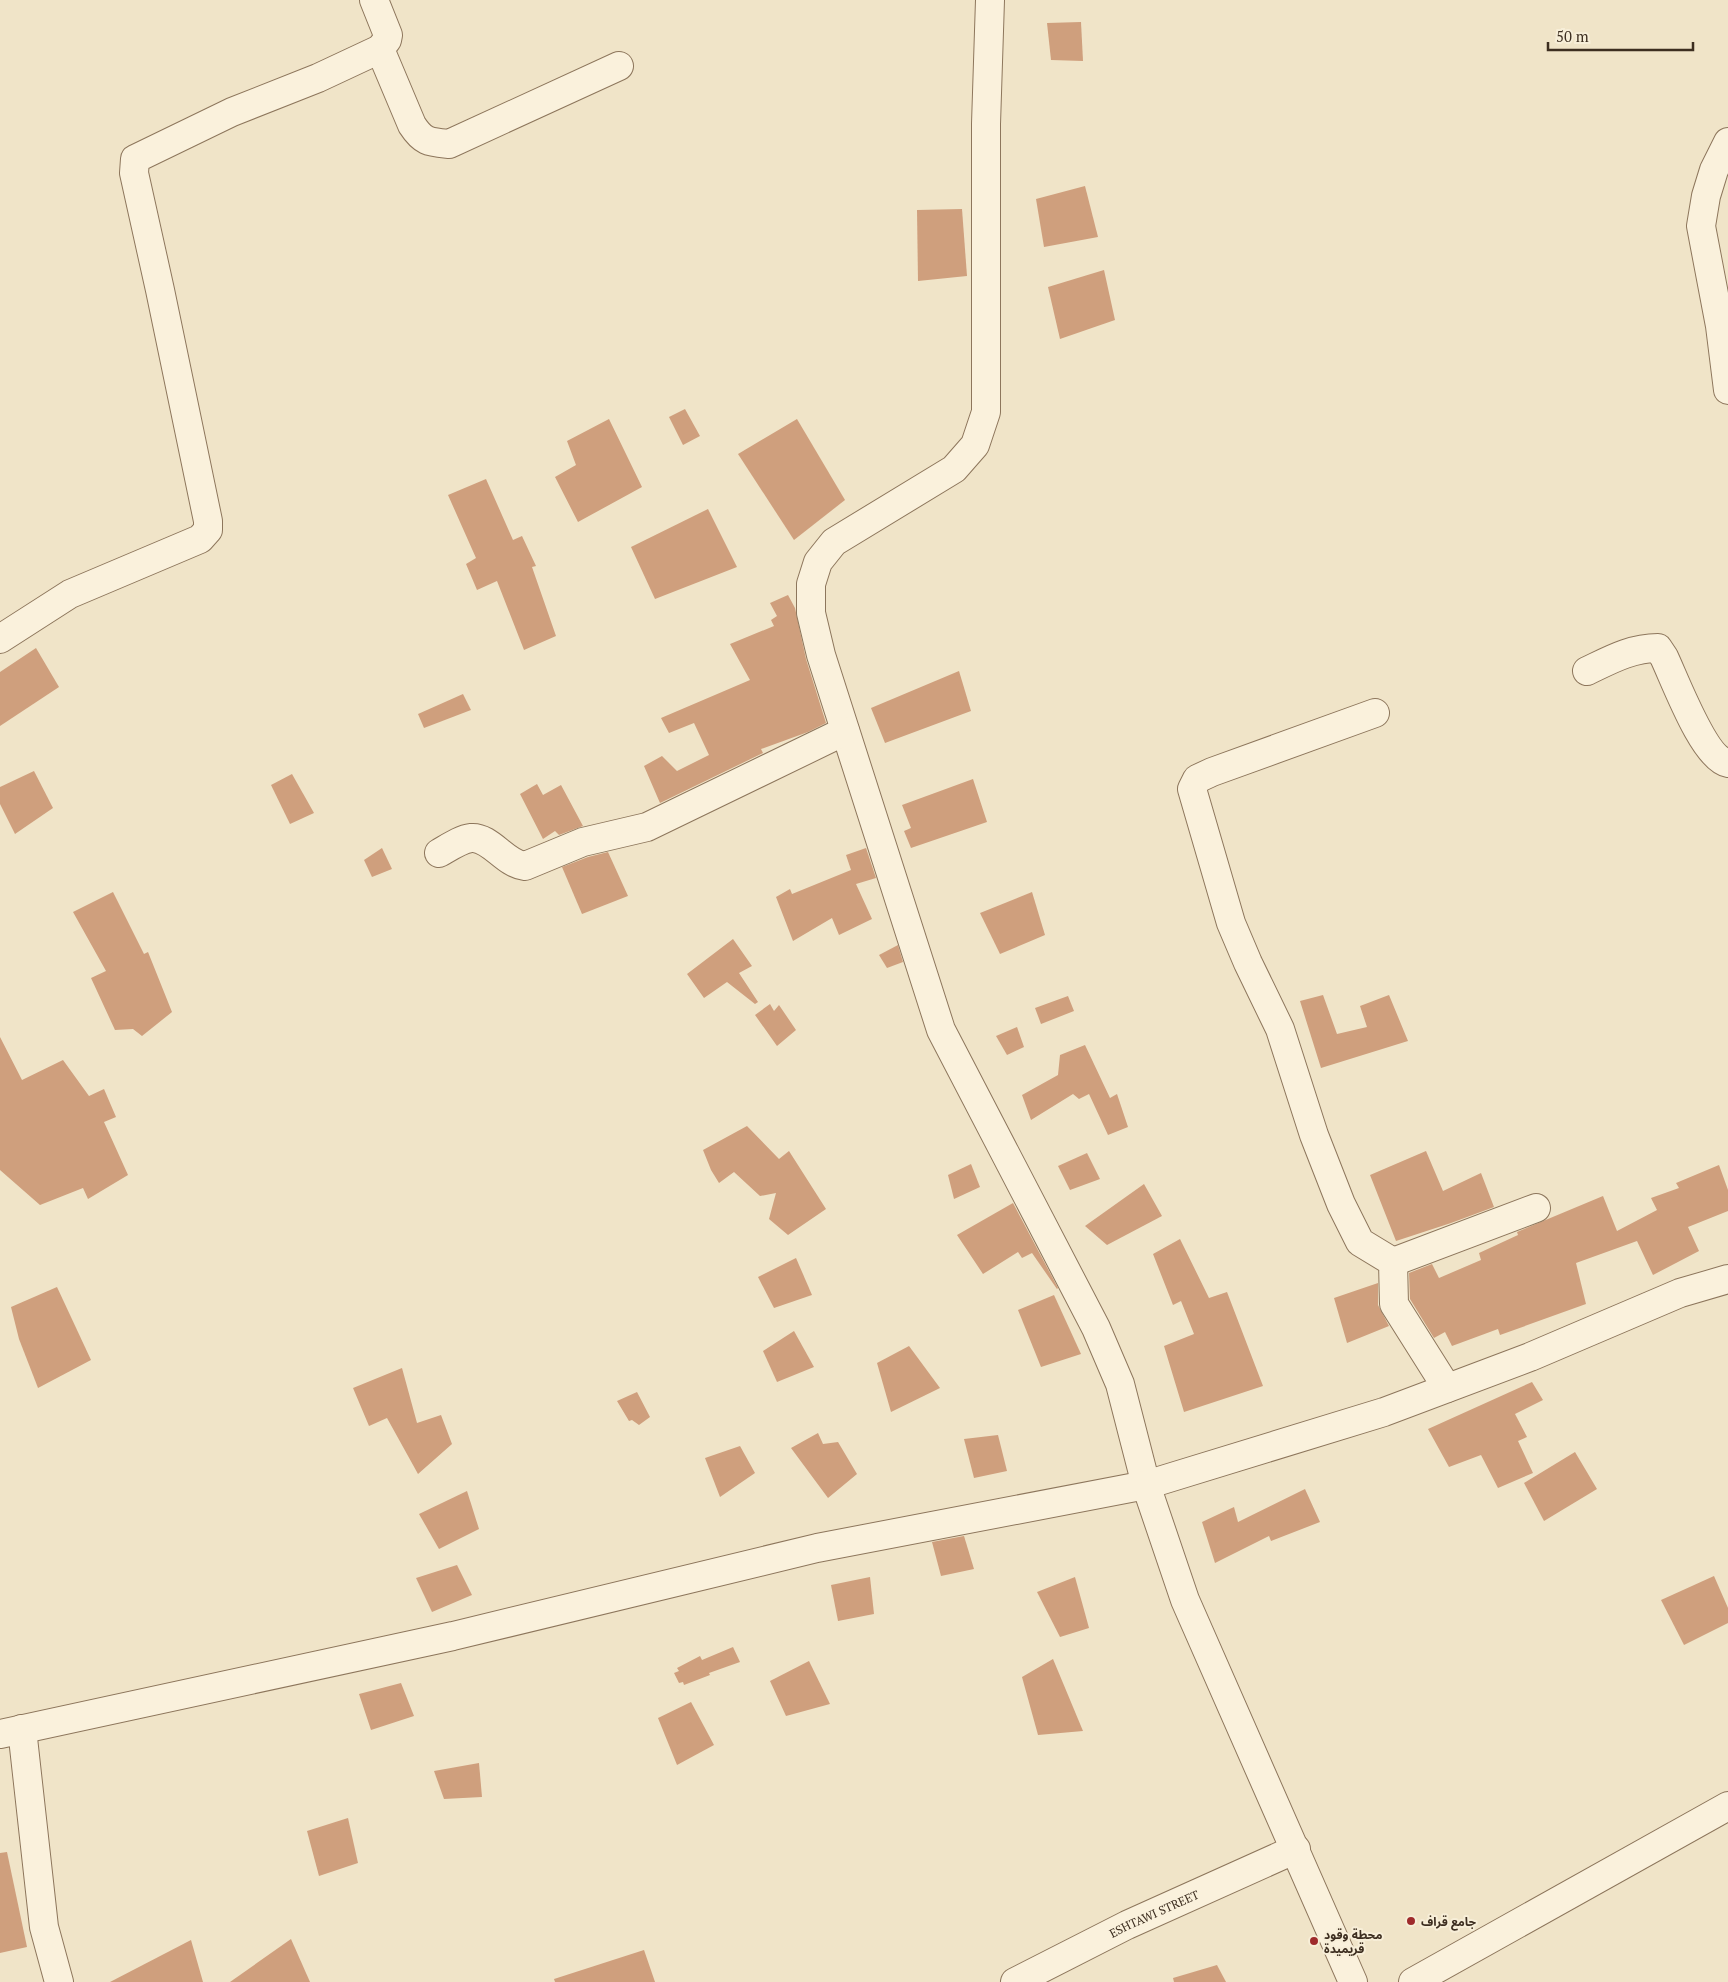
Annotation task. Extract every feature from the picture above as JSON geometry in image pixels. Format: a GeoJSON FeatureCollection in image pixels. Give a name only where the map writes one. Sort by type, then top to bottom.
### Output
{"type":"FeatureCollection","features":[{"type":"Feature","properties":{"kind":"street"},"geometry":{"type":"LineString","coordinates":[[0,639],[70,594],[200,539],[208,530],[208,521],[134,173],[135,159],[232,112],[318,78],[380,49],[387,40],[388,34],[374,0]]}},
{"type":"Feature","properties":{"kind":"street"},"geometry":{"type":"LineString","coordinates":[[990,0],[986,124],[986,412],[976,445],[954,469],[834,542],[818,562],[811,584],[810,613],[821,655],[941,1030],[1096,1328],[1120,1384],[1146,1485],[1185,1600],[1354,1982]]}},
{"type":"Feature","properties":{"kind":"street"},"geometry":{"type":"LineString","coordinates":[[380,49],[418,136],[434,143],[449,144],[619,66]]}},
{"type":"Feature","properties":{"kind":"street"},"geometry":{"type":"LineString","coordinates":[[1728,142],[1714,170],[1706,196],[1701,226],[1720,326],[1728,390]]}},
{"type":"Feature","properties":{"kind":"street"},"geometry":{"type":"LineString","coordinates":[[1587,671],[1624,653],[1644,648],[1658,648],[1664,657],[1703,742],[1716,757],[1728,762]]}},
{"type":"Feature","properties":{"kind":"street"},"geometry":{"type":"LineString","coordinates":[[1375,713],[1212,772],[1197,779],[1192,788],[1231,923],[1248,964],[1280,1029],[1314,1135],[1341,1204],[1360,1242],[1393,1262]]}},
{"type":"Feature","properties":{"kind":"street"},"geometry":{"type":"LineString","coordinates":[[439,853],[470,838],[479,839],[515,865],[525,866],[583,842],[647,827],[845,731]]}},
{"type":"Feature","properties":{"kind":"street"},"geometry":{"type":"LineString","coordinates":[[1393,1262],[1536,1208]]}},
{"type":"Feature","properties":{"kind":"street"},"geometry":{"type":"LineString","coordinates":[[1393,1262],[1394,1304],[1447,1388]]}},
{"type":"Feature","properties":{"kind":"street"},"geometry":{"type":"LineString","coordinates":[[59,1982],[44,1927],[11,1731],[453,1636],[817,1548],[1146,1485],[1384,1412],[1530,1357],[1680,1293],[1728,1279]]}},
{"type":"Feature","properties":{"kind":"street"},"geometry":{"type":"LineString","coordinates":[[1413,1982],[1728,1806]]}},
{"type":"Feature","properties":{"kind":"street","name":"ESHTAWI STREET"},"geometry":{"type":"LineString","coordinates":[[1015,1982],[1127,1925],[1296,1849]]}},
{"type":"Feature","properties":{"kind":"building"},"geometry":{"type":"Polygon","coordinates":[[[1081,22],[1083,61],[1051,60],[1047,23],[1081,22]]]}},
{"type":"Feature","properties":{"kind":"building"},"geometry":{"type":"Polygon","coordinates":[[[1085,186],[1098,237],[1044,247],[1036,199],[1085,186]]]}},
{"type":"Feature","properties":{"kind":"building"},"geometry":{"type":"Polygon","coordinates":[[[962,209],[967,276],[918,281],[917,210],[962,209]]]}},
{"type":"Feature","properties":{"kind":"building"},"geometry":{"type":"Polygon","coordinates":[[[1104,270],[1115,320],[1060,339],[1048,287],[1104,270]]]}},
{"type":"Feature","properties":{"kind":"building"},"geometry":{"type":"Polygon","coordinates":[[[685,409],[700,436],[683,445],[669,417],[685,409]]]}},
{"type":"Feature","properties":{"kind":"building"},"geometry":{"type":"Polygon","coordinates":[[[609,419],[642,487],[578,522],[555,477],[576,465],[567,441],[609,419]]]}},
{"type":"Feature","properties":{"kind":"building"},"geometry":{"type":"Polygon","coordinates":[[[797,419],[845,500],[794,540],[738,454],[797,419]]]}},
{"type":"Feature","properties":{"kind":"building"},"geometry":{"type":"Polygon","coordinates":[[[486,479],[513,540],[522,536],[536,566],[532,567],[556,636],[524,650],[497,581],[477,590],[466,564],[476,558],[448,495],[486,479]]]}},
{"type":"Feature","properties":{"kind":"building"},"geometry":{"type":"Polygon","coordinates":[[[708,509],[737,567],[655,599],[631,547],[708,509]]]}},
{"type":"Feature","properties":{"kind":"building"},"geometry":{"type":"Polygon","coordinates":[[[788,595],[795,608],[806,659],[826,723],[808,732],[761,749],[763,753],[660,803],[644,766],[662,756],[677,771],[709,755],[694,723],[669,733],[661,718],[750,680],[730,644],[774,626],[771,620],[777,616],[770,603],[788,595]]]}},
{"type":"Feature","properties":{"kind":"building"},"geometry":{"type":"Polygon","coordinates":[[[36,648],[59,687],[0,726],[0,672],[36,648]]]}},
{"type":"Feature","properties":{"kind":"building"},"geometry":{"type":"Polygon","coordinates":[[[959,671],[971,711],[885,743],[871,708],[959,671]]]}},
{"type":"Feature","properties":{"kind":"building"},"geometry":{"type":"Polygon","coordinates":[[[463,694],[471,710],[424,728],[418,714],[463,694]]]}},
{"type":"Feature","properties":{"kind":"building"},"geometry":{"type":"Polygon","coordinates":[[[34,771],[53,808],[15,834],[0,804],[0,787],[34,771]]]}},
{"type":"Feature","properties":{"kind":"building"},"geometry":{"type":"Polygon","coordinates":[[[292,774],[314,813],[290,824],[271,785],[292,774]]]}},
{"type":"Feature","properties":{"kind":"building"},"geometry":{"type":"Polygon","coordinates":[[[973,779],[987,822],[911,848],[904,831],[911,828],[902,805],[973,779]]]}},
{"type":"Feature","properties":{"kind":"building"},"geometry":{"type":"Polygon","coordinates":[[[537,784],[543,795],[561,785],[583,826],[559,835],[555,831],[543,839],[520,794],[537,784]]]}},
{"type":"Feature","properties":{"kind":"building"},"geometry":{"type":"Polygon","coordinates":[[[382,848],[392,869],[372,877],[364,860],[382,848]]]}},
{"type":"Feature","properties":{"kind":"building"},"geometry":{"type":"Polygon","coordinates":[[[866,848],[876,878],[856,884],[872,919],[839,935],[832,918],[793,941],[776,897],[790,889],[792,894],[851,870],[846,855],[866,848]]]}},
{"type":"Feature","properties":{"kind":"building"},"geometry":{"type":"Polygon","coordinates":[[[608,852],[628,896],[582,914],[562,867],[608,852]]]}},
{"type":"Feature","properties":{"kind":"building"},"geometry":{"type":"Polygon","coordinates":[[[113,892],[144,954],[148,952],[172,1012],[142,1036],[133,1029],[115,1030],[91,978],[106,971],[73,912],[113,892]]]}},
{"type":"Feature","properties":{"kind":"building"},"geometry":{"type":"Polygon","coordinates":[[[1032,892],[1045,935],[1000,954],[980,913],[1032,892]]]}},
{"type":"Feature","properties":{"kind":"building"},"geometry":{"type":"Polygon","coordinates":[[[733,939],[752,966],[739,973],[758,1002],[755,1004],[727,982],[704,998],[687,974],[733,939]]]}},
{"type":"Feature","properties":{"kind":"building"},"geometry":{"type":"Polygon","coordinates":[[[898,945],[903,962],[887,968],[879,955],[898,945]]]}},
{"type":"Feature","properties":{"kind":"building"},"geometry":{"type":"Polygon","coordinates":[[[1323,995],[1337,1034],[1367,1027],[1360,1006],[1389,995],[1408,1041],[1321,1068],[1300,1001],[1323,995]]]}},
{"type":"Feature","properties":{"kind":"building"},"geometry":{"type":"Polygon","coordinates":[[[1068,996],[1074,1011],[1041,1024],[1035,1008],[1068,996]]]}},
{"type":"Feature","properties":{"kind":"building"},"geometry":{"type":"Polygon","coordinates":[[[770,1004],[774,1011],[779,1005],[796,1030],[777,1046],[755,1015],[770,1004]]]}},
{"type":"Feature","properties":{"kind":"building"},"geometry":{"type":"Polygon","coordinates":[[[1017,1027],[1024,1047],[1007,1055],[996,1036],[1017,1027]]]}},
{"type":"Feature","properties":{"kind":"building"},"geometry":{"type":"Polygon","coordinates":[[[0,1037],[22,1080],[63,1060],[89,1096],[104,1089],[116,1117],[104,1122],[128,1175],[88,1199],[83,1188],[40,1205],[0,1170],[0,1037]]]}},
{"type":"Feature","properties":{"kind":"building"},"geometry":{"type":"Polygon","coordinates":[[[1085,1045],[1110,1098],[1117,1094],[1128,1127],[1108,1135],[1089,1094],[1079,1099],[1073,1094],[1031,1120],[1022,1095],[1058,1075],[1060,1055],[1085,1045]]]}},
{"type":"Feature","properties":{"kind":"building"},"geometry":{"type":"Polygon","coordinates":[[[747,1126],[779,1159],[789,1151],[826,1209],[788,1235],[769,1219],[776,1193],[760,1196],[734,1172],[719,1183],[711,1170],[703,1150],[747,1126]]]}},
{"type":"Feature","properties":{"kind":"building"},"geometry":{"type":"Polygon","coordinates":[[[1426,1151],[1443,1191],[1481,1173],[1494,1207],[1396,1241],[1370,1175],[1426,1151]]]}},
{"type":"Feature","properties":{"kind":"building"},"geometry":{"type":"Polygon","coordinates":[[[1087,1153],[1100,1179],[1070,1190],[1058,1166],[1087,1153]]]}},
{"type":"Feature","properties":{"kind":"building"},"geometry":{"type":"Polygon","coordinates":[[[971,1164],[980,1187],[954,1199],[948,1175],[971,1164]]]}},
{"type":"Feature","properties":{"kind":"building"},"geometry":{"type":"Polygon","coordinates":[[[1719,1165],[1728,1190],[1728,1211],[1688,1227],[1699,1251],[1653,1275],[1637,1241],[1576,1263],[1586,1304],[1500,1335],[1498,1329],[1452,1346],[1445,1332],[1434,1338],[1410,1299],[1409,1273],[1432,1264],[1439,1278],[1481,1260],[1479,1253],[1518,1235],[1517,1232],[1603,1196],[1617,1231],[1657,1210],[1651,1198],[1679,1188],[1676,1183],[1719,1165]]]}},
{"type":"Feature","properties":{"kind":"building"},"geometry":{"type":"Polygon","coordinates":[[[1144,1184],[1162,1216],[1107,1245],[1085,1226],[1144,1184]]]}},
{"type":"Feature","properties":{"kind":"building"},"geometry":{"type":"Polygon","coordinates":[[[1013,1203],[1057,1289],[1032,1253],[1022,1258],[1018,1252],[983,1274],[957,1235],[1013,1203]]]}},
{"type":"Feature","properties":{"kind":"building"},"geometry":{"type":"Polygon","coordinates":[[[1180,1239],[1209,1298],[1227,1292],[1263,1386],[1184,1412],[1164,1346],[1194,1334],[1181,1301],[1173,1305],[1153,1254],[1180,1239]]]}},
{"type":"Feature","properties":{"kind":"building"},"geometry":{"type":"Polygon","coordinates":[[[796,1258],[812,1295],[774,1308],[758,1277],[796,1258]]]}},
{"type":"Feature","properties":{"kind":"building"},"geometry":{"type":"Polygon","coordinates":[[[1378,1283],[1378,1305],[1389,1326],[1347,1343],[1334,1298],[1378,1283]]]}},
{"type":"Feature","properties":{"kind":"building"},"geometry":{"type":"Polygon","coordinates":[[[57,1287],[91,1360],[38,1388],[19,1339],[11,1307],[57,1287]]]}},
{"type":"Feature","properties":{"kind":"building"},"geometry":{"type":"Polygon","coordinates":[[[1054,1295],[1081,1354],[1041,1367],[1018,1310],[1054,1295]]]}},
{"type":"Feature","properties":{"kind":"building"},"geometry":{"type":"Polygon","coordinates":[[[794,1331],[814,1367],[777,1382],[763,1351],[794,1331]]]}},
{"type":"Feature","properties":{"kind":"building"},"geometry":{"type":"Polygon","coordinates":[[[909,1346],[940,1388],[891,1412],[877,1363],[909,1346]]]}},
{"type":"Feature","properties":{"kind":"building"},"geometry":{"type":"Polygon","coordinates":[[[402,1368],[417,1423],[441,1415],[452,1444],[418,1474],[387,1418],[369,1426],[353,1388],[402,1368]]]}},
{"type":"Feature","properties":{"kind":"building"},"geometry":{"type":"Polygon","coordinates":[[[1532,1382],[1543,1400],[1515,1414],[1527,1437],[1518,1441],[1533,1473],[1498,1488],[1481,1455],[1449,1467],[1428,1429],[1532,1382]]]}},
{"type":"Feature","properties":{"kind":"building"},"geometry":{"type":"Polygon","coordinates":[[[637,1392],[650,1417],[639,1425],[632,1420],[629,1421],[617,1401],[637,1392]]]}},
{"type":"Feature","properties":{"kind":"building"},"geometry":{"type":"Polygon","coordinates":[[[818,1433],[823,1444],[838,1442],[857,1474],[828,1498],[791,1448],[818,1433]]]}},
{"type":"Feature","properties":{"kind":"building"},"geometry":{"type":"Polygon","coordinates":[[[998,1435],[1007,1471],[974,1478],[964,1439],[998,1435]]]}},
{"type":"Feature","properties":{"kind":"building"},"geometry":{"type":"Polygon","coordinates":[[[740,1446],[755,1473],[720,1497],[705,1458],[740,1446]]]}},
{"type":"Feature","properties":{"kind":"building"},"geometry":{"type":"Polygon","coordinates":[[[1575,1452],[1597,1489],[1544,1521],[1524,1483],[1575,1452]]]}},
{"type":"Feature","properties":{"kind":"building"},"geometry":{"type":"Polygon","coordinates":[[[1305,1489],[1320,1522],[1271,1541],[1269,1536],[1215,1563],[1202,1522],[1234,1507],[1238,1522],[1305,1489]]]}},
{"type":"Feature","properties":{"kind":"building"},"geometry":{"type":"Polygon","coordinates":[[[467,1491],[479,1529],[439,1549],[419,1514],[467,1491]]]}},
{"type":"Feature","properties":{"kind":"building"},"geometry":{"type":"Polygon","coordinates":[[[964,1536],[974,1569],[941,1576],[932,1542],[964,1536]]]}},
{"type":"Feature","properties":{"kind":"building"},"geometry":{"type":"Polygon","coordinates":[[[457,1565],[472,1595],[432,1612],[416,1578],[457,1565]]]}},
{"type":"Feature","properties":{"kind":"building"},"geometry":{"type":"Polygon","coordinates":[[[1714,1576],[1728,1608],[1728,1623],[1684,1645],[1661,1600],[1714,1576]]]}},
{"type":"Feature","properties":{"kind":"building"},"geometry":{"type":"Polygon","coordinates":[[[870,1577],[874,1614],[838,1621],[831,1585],[870,1577]]]}},
{"type":"Feature","properties":{"kind":"building"},"geometry":{"type":"Polygon","coordinates":[[[1075,1577],[1089,1628],[1060,1637],[1037,1592],[1075,1577]]]}},
{"type":"Feature","properties":{"kind":"building"},"geometry":{"type":"Polygon","coordinates":[[[733,1647],[740,1662],[709,1673],[710,1675],[684,1685],[683,1682],[679,1683],[674,1673],[679,1671],[677,1668],[700,1656],[702,1660],[733,1647]]]}},
{"type":"Feature","properties":{"kind":"building"},"geometry":{"type":"Polygon","coordinates":[[[1053,1659],[1083,1731],[1038,1735],[1022,1677],[1053,1659]]]}},
{"type":"Feature","properties":{"kind":"building"},"geometry":{"type":"Polygon","coordinates":[[[809,1661],[830,1704],[786,1716],[770,1681],[809,1661]]]}},
{"type":"Feature","properties":{"kind":"building"},"geometry":{"type":"Polygon","coordinates":[[[401,1683],[414,1716],[371,1730],[359,1694],[401,1683]]]}},
{"type":"Feature","properties":{"kind":"building"},"geometry":{"type":"Polygon","coordinates":[[[691,1702],[714,1745],[677,1765],[658,1718],[691,1702]]]}},
{"type":"Feature","properties":{"kind":"building"},"geometry":{"type":"Polygon","coordinates":[[[479,1763],[482,1797],[444,1799],[434,1771],[479,1763]]]}},
{"type":"Feature","properties":{"kind":"building"},"geometry":{"type":"Polygon","coordinates":[[[348,1818],[358,1863],[319,1876],[307,1831],[348,1818]]]}},
{"type":"Feature","properties":{"kind":"building"},"geometry":{"type":"Polygon","coordinates":[[[7,1852],[27,1947],[0,1953],[0,1853],[7,1852]]]}},
{"type":"Feature","properties":{"kind":"building"},"geometry":{"type":"Polygon","coordinates":[[[291,1939],[310,1982],[230,1982],[291,1939]]]}},
{"type":"Feature","properties":{"kind":"building"},"geometry":{"type":"Polygon","coordinates":[[[191,1940],[203,1982],[110,1982],[191,1940]]]}},
{"type":"Feature","properties":{"kind":"building"},"geometry":{"type":"Polygon","coordinates":[[[644,1950],[655,1982],[555,1982],[554,1979],[644,1950]]]}},
{"type":"Feature","properties":{"kind":"building"},"geometry":{"type":"Polygon","coordinates":[[[1217,1965],[1226,1982],[1174,1982],[1173,1978],[1217,1965]]]}},
{"type":"Feature","properties":{"kind":"place","name":"جامع قراف"},"geometry":{"type":"Point","coordinates":[1411,1921]}},
{"type":"Feature","properties":{"kind":"place","name":"محطة وقود قريميدة"},"geometry":{"type":"Point","coordinates":[1314,1941]}}]}
